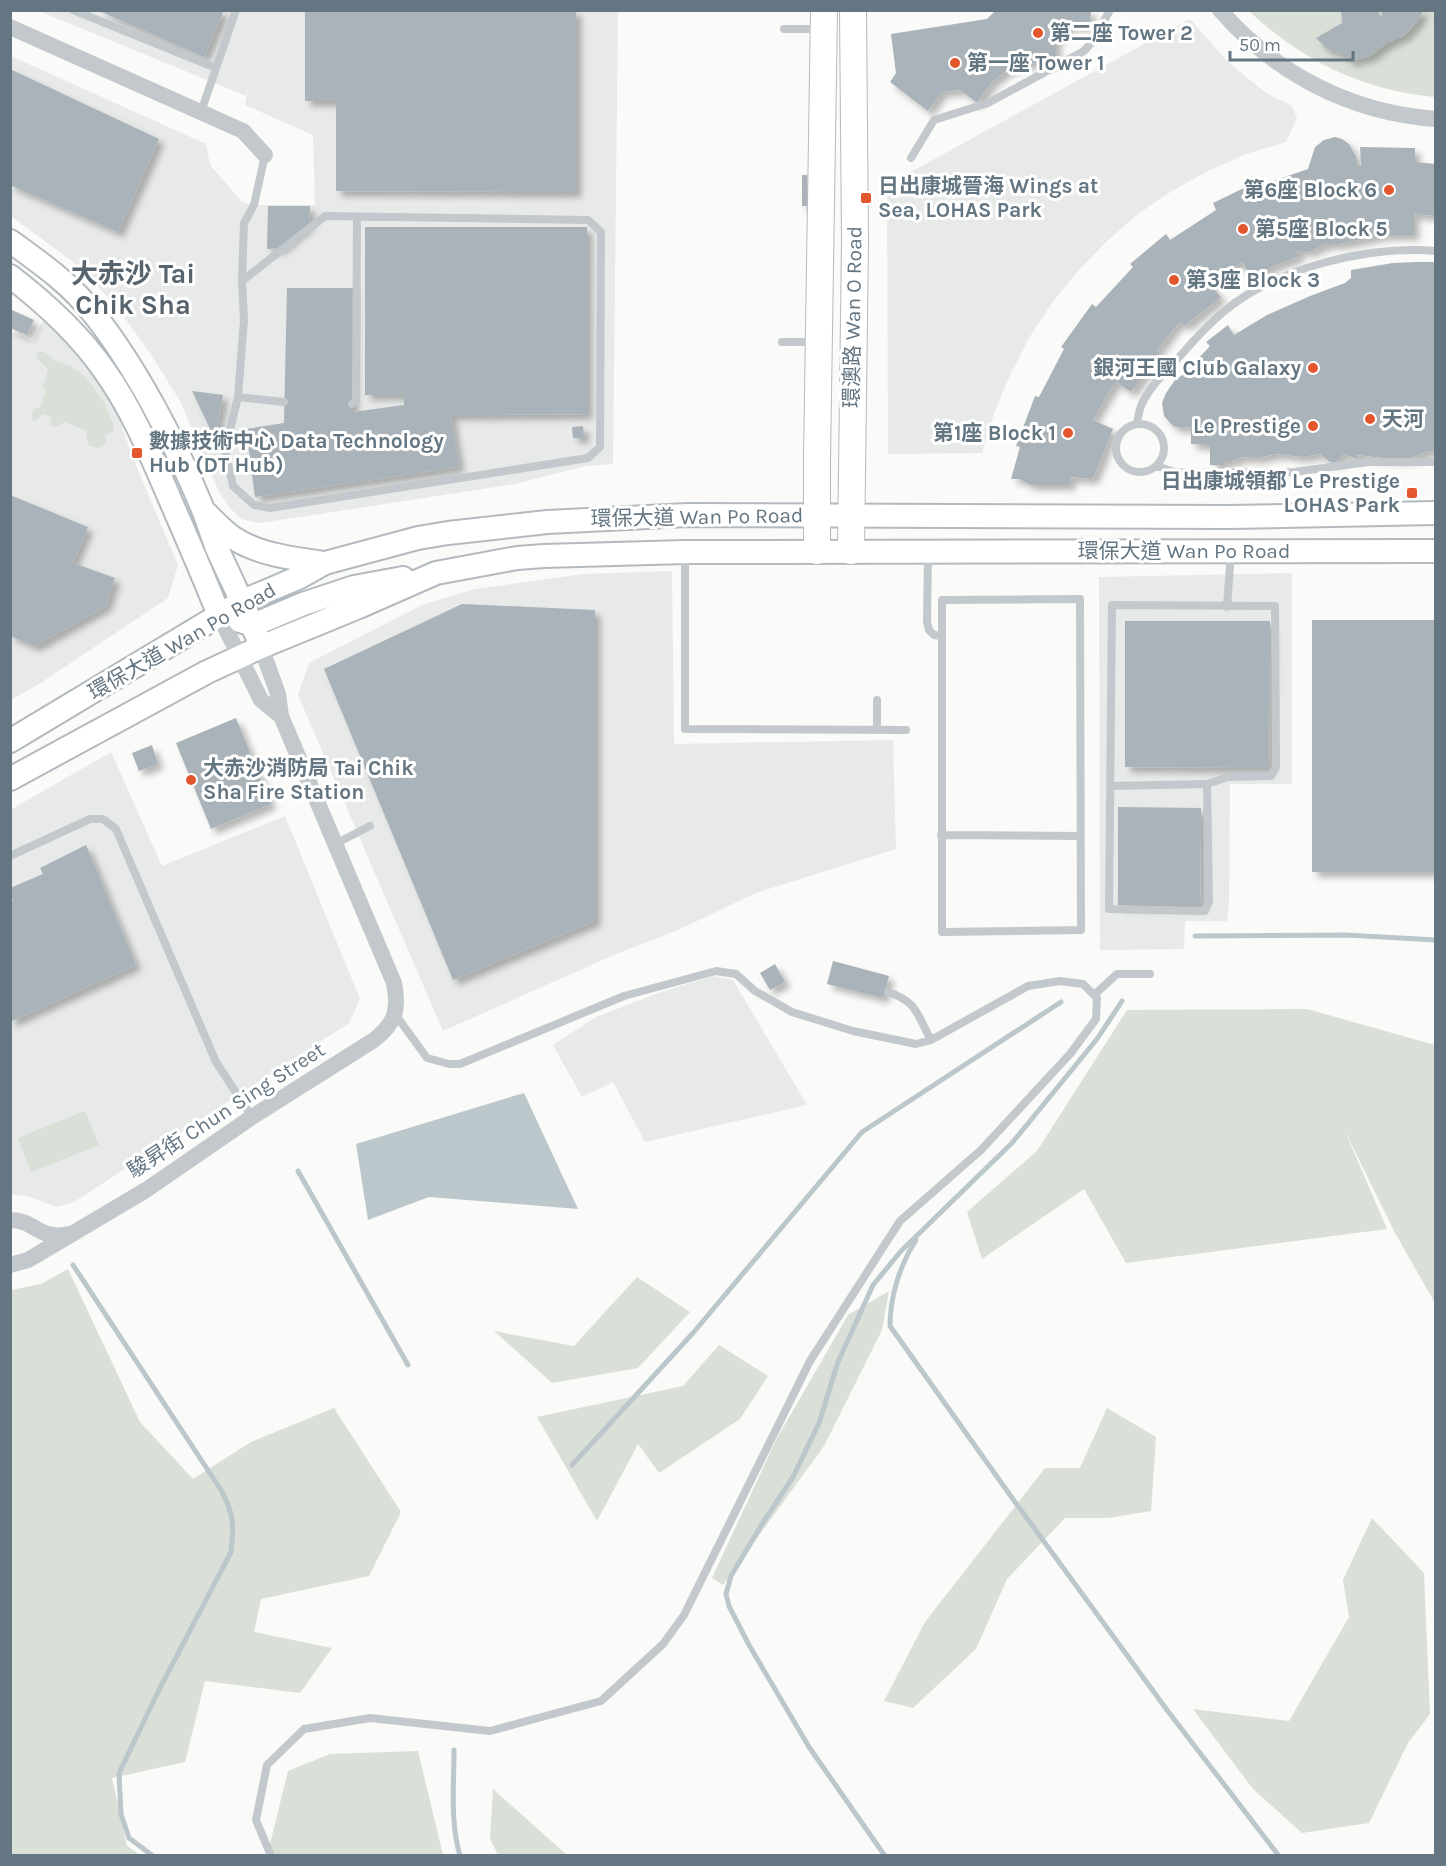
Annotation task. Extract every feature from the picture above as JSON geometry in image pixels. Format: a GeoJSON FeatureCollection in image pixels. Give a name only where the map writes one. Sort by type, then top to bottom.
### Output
{"type":"FeatureCollection","features":[{"type":"Feature","properties":{"kind":"main road","name":"環澳路 Wan O Road"},"geometry":{"type":"LineString","coordinates":[[851,551],[855,241],[853,10]]}},
{"type":"Feature","properties":{"kind":"main road","name":"環澳路 Wan O Road"},"geometry":{"type":"LineString","coordinates":[[818,551],[824,20]]}},
{"type":"Feature","properties":{"kind":"main road"},"geometry":{"type":"LineString","coordinates":[[10,241],[62,281],[92,312],[121,353],[171,441],[243,601],[261,647]]}},
{"type":"Feature","properties":{"kind":"main road"},"geometry":{"type":"LineString","coordinates":[[10,276],[40,299],[74,334],[104,369],[129,408],[219,615],[253,625],[303,604],[354,587],[436,573]]}},
{"type":"Feature","properties":{"kind":"main road"},"geometry":{"type":"LineString","coordinates":[[203,511],[226,533],[248,545],[273,554],[325,563]]}},
{"type":"Feature","properties":{"kind":"main road","name":"環保大道 Wan Po Road"},"geometry":{"type":"LineString","coordinates":[[10,741],[243,601],[300,577],[325,563],[418,538],[517,524],[688,515],[1240,516],[1436,513]]}},
{"type":"Feature","properties":{"kind":"main road","name":"環保大道 Wan Po Road"},"geometry":{"type":"LineString","coordinates":[[10,779],[207,672],[436,573],[535,557],[585,553],[818,551],[1436,551]]}},
{"type":"Feature","properties":{"kind":"street"},"geometry":{"type":"LineString","coordinates":[[1220,10],[1253,44],[1296,76],[1344,99],[1394,114],[1436,119]]}},
{"type":"Feature","properties":{"kind":"street"},"geometry":{"type":"LineString","coordinates":[[10,27],[243,131],[265,155]]}},
{"type":"Feature","properties":{"kind":"street"},"geometry":{"type":"LineString","coordinates":[[219,615],[261,700],[281,716]]}},
{"type":"Feature","properties":{"kind":"street"},"geometry":{"type":"LineString","coordinates":[[261,647],[278,694],[281,716],[394,983],[397,997],[395,1014]]}},
{"type":"Feature","properties":{"kind":"street","name":"駿昇街 Chun Sing Street"},"geometry":{"type":"LineString","coordinates":[[10,1265],[28,1260],[146,1190],[252,1117],[374,1040],[389,1027],[395,1014]]}},
{"type":"Feature","properties":{"kind":"street"},"geometry":{"type":"LineString","coordinates":[[10,1220],[22,1221],[47,1236],[58,1237],[73,1234]]}},
{"type":"Feature","properties":{"kind":"lane"},"geometry":{"type":"LineString","coordinates":[[73,10],[216,68]]}},
{"type":"Feature","properties":{"kind":"lane"},"geometry":{"type":"LineString","coordinates":[[201,112],[236,10]]}},
{"type":"Feature","properties":{"kind":"lane"},"geometry":{"type":"LineString","coordinates":[[911,158],[934,120],[988,104],[1084,51],[1092,42],[1110,10]]}},
{"type":"Feature","properties":{"kind":"lane"},"geometry":{"type":"LineString","coordinates":[[784,29],[824,20]]}},
{"type":"Feature","properties":{"kind":"lane"},"geometry":{"type":"LineString","coordinates":[[242,281],[325,216],[588,220],[601,232],[600,447],[588,458],[270,508],[254,505],[233,486],[225,450],[237,397],[244,320],[242,281],[244,223],[254,205],[265,155]]}},
{"type":"Feature","properties":{"kind":"lane"},"geometry":{"type":"LineString","coordinates":[[352,404],[356,400],[357,217]]}},
{"type":"Feature","properties":{"kind":"lane"},"geometry":{"type":"LineString","coordinates":[[1137,424],[1142,405],[1162,375],[1224,312],[1258,290],[1296,273],[1334,260],[1370,252],[1436,251]]}},
{"type":"Feature","properties":{"kind":"lane"},"geometry":{"type":"LineString","coordinates":[[782,342],[820,342]]}},
{"type":"Feature","properties":{"kind":"lane"},"geometry":{"type":"LineString","coordinates":[[237,397],[284,402]]}},
{"type":"Feature","properties":{"kind":"lane"},"geometry":{"type":"LineString","coordinates":[[1137,424],[1152,427],[1162,438],[1164,453],[1157,466],[1150,470],[1133,472],[1120,462],[1116,446],[1118,438],[1129,426],[1137,424]]}},
{"type":"Feature","properties":{"kind":"lane"},"geometry":{"type":"LineString","coordinates":[[1157,466],[1174,472],[1191,473],[1294,472],[1368,462],[1436,462]]}},
{"type":"Feature","properties":{"kind":"lane"},"geometry":{"type":"LineString","coordinates":[[928,551],[927,622],[929,630],[934,635],[941,636]]}},
{"type":"Feature","properties":{"kind":"lane"},"geometry":{"type":"LineString","coordinates":[[686,552],[685,729],[906,730]]}},
{"type":"Feature","properties":{"kind":"lane"},"geometry":{"type":"LineString","coordinates":[[1227,607],[1231,552]]}},
{"type":"Feature","properties":{"kind":"lane"},"geometry":{"type":"LineString","coordinates":[[1080,599],[1081,930],[942,932],[941,636],[942,600],[1080,599]]}},
{"type":"Feature","properties":{"kind":"lane"},"geometry":{"type":"LineString","coordinates":[[1110,786],[1207,784],[1228,777],[1270,776],[1276,767],[1275,606],[1113,605],[1110,786],[1109,909],[1205,911],[1209,902],[1207,784]]}},
{"type":"Feature","properties":{"kind":"lane"},"geometry":{"type":"LineString","coordinates":[[877,700],[877,730]]}},
{"type":"Feature","properties":{"kind":"lane"},"geometry":{"type":"LineString","coordinates":[[10,856],[90,819],[103,819],[116,829],[216,1062],[252,1117]]}},
{"type":"Feature","properties":{"kind":"lane"},"geometry":{"type":"LineString","coordinates":[[335,844],[370,826]]}},
{"type":"Feature","properties":{"kind":"lane"},"geometry":{"type":"LineString","coordinates":[[941,835],[1080,836]]}},
{"type":"Feature","properties":{"kind":"lane"},"geometry":{"type":"LineString","coordinates":[[271,1856],[256,1820],[267,1765],[304,1729],[370,1718],[490,1731],[601,1701],[663,1644],[684,1615],[810,1361],[900,1221],[981,1150],[1070,1054],[1096,1019],[1097,998],[1083,984],[1060,981],[1028,986],[931,1040],[916,1044],[853,1031],[792,1012],[755,991],[736,974],[716,971],[624,996],[460,1064],[449,1064],[427,1058],[395,1014]]}},
{"type":"Feature","properties":{"kind":"lane"},"geometry":{"type":"LineString","coordinates":[[1094,995],[1117,974],[1150,974]]}},
{"type":"Feature","properties":{"kind":"lane"},"geometry":{"type":"LineString","coordinates":[[888,992],[903,997],[910,1003],[931,1040]]}},
{"type":"Feature","properties":{"kind":"shaded area"},"geometry":{"type":"Polygon","coordinates":[[[39,11],[618,11],[613,464],[585,466],[515,484],[320,514],[259,523],[241,519],[219,492],[180,401],[150,353],[113,302],[73,262],[11,216],[11,56],[206,144],[210,165],[242,202],[253,205],[315,205],[313,135],[245,105],[250,78],[246,96],[39,11]]]}},
{"type":"Feature","properties":{"kind":"shaded area"},"geometry":{"type":"Polygon","coordinates":[[[1249,11],[1435,11],[1435,97],[1383,88],[1334,70],[1290,44],[1249,11]]]}},
{"type":"Feature","properties":{"kind":"shaded area"},"geometry":{"type":"Polygon","coordinates":[[[1190,19],[1228,62],[1266,93],[1292,106],[1297,118],[1286,142],[1246,154],[1208,171],[1172,191],[1138,214],[1107,241],[1052,303],[1029,338],[994,414],[982,453],[888,454],[887,185],[1190,19]]]}},
{"type":"Feature","properties":{"kind":"shaded area"},"geometry":{"type":"Polygon","coordinates":[[[45,317],[80,358],[114,405],[137,468],[178,565],[168,598],[39,684],[11,700],[10,332],[33,341],[45,317]]]}},
{"type":"Feature","properties":{"kind":"shaded area"},"geometry":{"type":"Polygon","coordinates":[[[43,351],[55,361],[71,366],[86,377],[105,404],[114,426],[113,431],[105,436],[106,444],[97,448],[88,445],[86,431],[65,422],[55,427],[50,425],[52,417],[44,414],[34,421],[31,417],[34,408],[40,408],[46,391],[43,387],[48,369],[36,357],[37,352],[43,351]]]}},
{"type":"Feature","properties":{"kind":"shaded area"},"geometry":{"type":"Polygon","coordinates":[[[672,571],[674,744],[893,740],[896,849],[756,893],[678,930],[616,954],[443,1031],[298,695],[309,663],[422,605],[475,589],[583,574],[672,571]]]}},
{"type":"Feature","properties":{"kind":"shaded area"},"geometry":{"type":"Polygon","coordinates":[[[1292,573],[1292,784],[1230,784],[1227,921],[1185,921],[1184,949],[1100,950],[1099,577],[1292,573]]]}},
{"type":"Feature","properties":{"kind":"shaded area"},"geometry":{"type":"Polygon","coordinates":[[[111,752],[162,866],[285,816],[360,999],[349,1023],[74,1202],[57,1207],[27,1196],[11,1195],[10,810],[111,752]]]}},
{"type":"Feature","properties":{"kind":"shaded area"},"geometry":{"type":"Polygon","coordinates":[[[714,976],[733,980],[807,1105],[645,1142],[613,1082],[582,1097],[553,1045],[596,1017],[661,992],[714,976]]]}},
{"type":"Feature","properties":{"kind":"shaded area"},"geometry":{"type":"Polygon","coordinates":[[[1307,1009],[1435,1045],[1435,1303],[1395,1233],[1344,1129],[1387,1229],[1126,1263],[1084,1189],[982,1259],[967,1212],[1037,1151],[1127,1010],[1307,1009]]]}},
{"type":"Feature","properties":{"kind":"shaded area"},"geometry":{"type":"Polygon","coordinates":[[[524,1093],[578,1209],[429,1197],[368,1220],[356,1144],[524,1093]]]}},
{"type":"Feature","properties":{"kind":"shaded area"},"geometry":{"type":"Polygon","coordinates":[[[85,1111],[99,1145],[31,1172],[18,1138],[85,1111]]]}},
{"type":"Feature","properties":{"kind":"shaded area"},"geometry":{"type":"Polygon","coordinates":[[[68,1269],[140,1422],[193,1479],[251,1442],[334,1408],[401,1512],[369,1576],[261,1599],[254,1632],[332,1648],[300,1693],[205,1681],[185,1762],[112,1778],[127,1846],[140,1855],[11,1855],[11,1290],[41,1284],[68,1269]]]}},
{"type":"Feature","properties":{"kind":"shaded area"},"geometry":{"type":"Polygon","coordinates":[[[637,1277],[690,1312],[638,1368],[552,1383],[494,1331],[574,1346],[637,1277]]]}},
{"type":"Feature","properties":{"kind":"shaded area"},"geometry":{"type":"Polygon","coordinates":[[[889,1291],[882,1330],[824,1446],[723,1585],[712,1578],[776,1440],[848,1315],[889,1291]]]}},
{"type":"Feature","properties":{"kind":"shaded area"},"geometry":{"type":"Polygon","coordinates":[[[719,1345],[768,1376],[740,1419],[659,1473],[638,1444],[597,1521],[537,1417],[683,1386],[719,1345]]]}},
{"type":"Feature","properties":{"kind":"shaded area"},"geometry":{"type":"Polygon","coordinates":[[[1107,1408],[1156,1437],[1151,1511],[1108,1518],[1065,1518],[1007,1579],[976,1649],[913,1708],[884,1701],[925,1622],[1045,1468],[1080,1468],[1107,1408]]]}},
{"type":"Feature","properties":{"kind":"shaded area"},"geometry":{"type":"Polygon","coordinates":[[[1372,1518],[1424,1573],[1430,1714],[1408,1743],[1369,1823],[1302,1833],[1253,1789],[1193,1709],[1289,1721],[1349,1617],[1343,1580],[1372,1518]]]}},
{"type":"Feature","properties":{"kind":"shaded area"},"geometry":{"type":"Polygon","coordinates":[[[418,1751],[443,1855],[267,1856],[288,1771],[330,1754],[418,1751]]]}},
{"type":"Feature","properties":{"kind":"shaded area"},"geometry":{"type":"Polygon","coordinates":[[[493,1789],[567,1855],[498,1855],[490,1839],[493,1789]]]}},
{"type":"Feature","properties":{"kind":"building"},"geometry":{"type":"Polygon","coordinates":[[[97,10],[224,10],[204,57],[97,10]]]}},
{"type":"Feature","properties":{"kind":"building"},"geometry":{"type":"Polygon","coordinates":[[[305,10],[576,10],[576,192],[336,191],[336,101],[305,101],[305,10]]]}},
{"type":"Feature","properties":{"kind":"building"},"geometry":{"type":"Polygon","coordinates":[[[996,10],[1091,10],[1090,26],[1069,26],[1056,39],[1056,62],[1024,64],[1007,70],[992,82],[977,103],[960,90],[942,92],[928,111],[890,82],[896,73],[891,34],[987,19],[996,10]]]}},
{"type":"Feature","properties":{"kind":"building"},"geometry":{"type":"Polygon","coordinates":[[[1341,10],[1379,10],[1379,16],[1382,16],[1382,10],[1424,10],[1405,35],[1387,43],[1370,56],[1349,61],[1345,55],[1326,48],[1316,38],[1342,23],[1341,10]]]}},
{"type":"Feature","properties":{"kind":"building"},"geometry":{"type":"Polygon","coordinates":[[[10,69],[159,139],[118,232],[10,185],[10,69]]]}},
{"type":"Feature","properties":{"kind":"building"},"geometry":{"type":"Polygon","coordinates":[[[1335,137],[1349,144],[1356,156],[1358,166],[1361,166],[1360,147],[1415,148],[1415,162],[1436,164],[1436,216],[1414,214],[1414,235],[1384,235],[1339,244],[1326,244],[1311,251],[1296,251],[1300,256],[1273,266],[1251,278],[1242,262],[1210,284],[1221,297],[1185,326],[1181,322],[1175,327],[1157,351],[1159,355],[1131,392],[1116,382],[1109,392],[1093,420],[1113,429],[1094,477],[1091,479],[1072,477],[1069,485],[1031,485],[1019,479],[1011,479],[1020,447],[1016,446],[1035,396],[1039,397],[1064,349],[1061,347],[1092,304],[1096,307],[1133,267],[1130,264],[1166,234],[1170,240],[1216,210],[1213,203],[1254,183],[1255,187],[1308,169],[1315,147],[1324,140],[1335,137]]]}},
{"type":"Feature","properties":{"kind":"building"},"geometry":{"type":"Polygon","coordinates":[[[802,175],[807,175],[807,206],[802,206],[802,175]]]}},
{"type":"Feature","properties":{"kind":"building"},"geometry":{"type":"Polygon","coordinates":[[[268,206],[310,206],[309,224],[281,248],[267,249],[268,206]]]}},
{"type":"Feature","properties":{"kind":"building"},"geometry":{"type":"Polygon","coordinates":[[[365,227],[587,227],[587,414],[451,415],[459,467],[255,497],[246,429],[284,423],[287,288],[353,288],[353,412],[404,405],[404,395],[365,395],[365,227]]]}},
{"type":"Feature","properties":{"kind":"building","name":"銀河王國 Club Galaxy"},"geometry":{"type":"Polygon","coordinates":[[[1436,262],[1436,451],[1412,458],[1393,459],[1357,455],[1357,459],[1344,454],[1336,462],[1330,462],[1320,454],[1302,457],[1277,454],[1258,458],[1243,457],[1223,461],[1223,465],[1210,465],[1210,445],[1191,444],[1191,427],[1173,426],[1164,416],[1162,403],[1175,380],[1184,374],[1210,346],[1206,342],[1228,325],[1234,335],[1267,315],[1345,283],[1351,278],[1351,270],[1393,263],[1436,262]]]}},
{"type":"Feature","properties":{"kind":"building"},"geometry":{"type":"Polygon","coordinates":[[[12,310],[34,320],[27,335],[10,328],[12,310]]]}},
{"type":"Feature","properties":{"kind":"building"},"geometry":{"type":"Polygon","coordinates":[[[192,391],[223,395],[215,439],[192,391]]]}},
{"type":"Feature","properties":{"kind":"building"},"geometry":{"type":"Polygon","coordinates":[[[583,426],[584,438],[573,438],[572,427],[583,426]]]}},
{"type":"Feature","properties":{"kind":"building"},"geometry":{"type":"Polygon","coordinates":[[[10,495],[88,527],[73,563],[115,578],[106,606],[35,646],[10,636],[10,495]]]}},
{"type":"Feature","properties":{"kind":"building"},"geometry":{"type":"Polygon","coordinates":[[[462,604],[595,610],[595,921],[453,980],[324,669],[462,604]]]}},
{"type":"Feature","properties":{"kind":"building"},"geometry":{"type":"Polygon","coordinates":[[[1312,620],[1436,620],[1436,872],[1312,872],[1312,620]]]}},
{"type":"Feature","properties":{"kind":"building"},"geometry":{"type":"Polygon","coordinates":[[[1125,621],[1270,621],[1269,768],[1125,767],[1125,621]]]}},
{"type":"Feature","properties":{"kind":"building"},"geometry":{"type":"Polygon","coordinates":[[[236,718],[271,804],[211,829],[176,743],[236,718]]]}},
{"type":"Feature","properties":{"kind":"building"},"geometry":{"type":"Polygon","coordinates":[[[152,745],[158,764],[139,771],[132,753],[152,745]]]}},
{"type":"Feature","properties":{"kind":"building"},"geometry":{"type":"Polygon","coordinates":[[[1118,807],[1201,808],[1200,905],[1118,905],[1118,807]]]}},
{"type":"Feature","properties":{"kind":"building"},"geometry":{"type":"Polygon","coordinates":[[[86,845],[136,965],[10,1022],[10,903],[13,901],[10,888],[43,874],[40,868],[86,845]]]}},
{"type":"Feature","properties":{"kind":"building"},"geometry":{"type":"Polygon","coordinates":[[[833,961],[889,976],[883,998],[827,984],[833,961]]]}},
{"type":"Feature","properties":{"kind":"building"},"geometry":{"type":"Polygon","coordinates":[[[775,964],[785,982],[770,990],[760,973],[775,964]]]}},
{"type":"Feature","properties":{"kind":"waterway"},"geometry":{"type":"LineString","coordinates":[[1195,936],[1346,935],[1436,940]]}},
{"type":"Feature","properties":{"kind":"waterway"},"geometry":{"type":"LineString","coordinates":[[885,1856],[809,1747],[749,1645],[729,1606],[726,1594],[731,1576],[793,1477],[819,1423],[838,1362],[873,1285],[901,1251],[1012,1143],[1097,1039],[1122,1001]]}},
{"type":"Feature","properties":{"kind":"waterway"},"geometry":{"type":"LineString","coordinates":[[572,1465],[693,1333],[862,1132],[1061,1002]]}},
{"type":"Feature","properties":{"kind":"waterway"},"geometry":{"type":"LineString","coordinates":[[298,1171],[408,1365]]}},
{"type":"Feature","properties":{"kind":"waterway"},"geometry":{"type":"LineString","coordinates":[[916,1240],[897,1281],[890,1326],[1167,1710],[1279,1856]]}},
{"type":"Feature","properties":{"kind":"waterway"},"geometry":{"type":"LineString","coordinates":[[73,1265],[221,1490],[232,1520],[231,1552],[159,1690],[119,1773],[121,1814],[129,1838],[153,1856]]}},
{"type":"Feature","properties":{"kind":"waterway"},"geometry":{"type":"LineString","coordinates":[[454,1750],[454,1817],[460,1856]]}},
{"type":"Feature","properties":{"kind":"place","name":"第二座 Tower 2"},"geometry":{"type":"Point","coordinates":[1038,33]}},
{"type":"Feature","properties":{"kind":"place","name":"第一座 Tower 1"},"geometry":{"type":"Point","coordinates":[955,63]}},
{"type":"Feature","properties":{"kind":"place","name":"第6座 Block 6"},"geometry":{"type":"Point","coordinates":[1389,190]}},
{"type":"Feature","properties":{"kind":"place","name":"日出康城晉海 Wings at Sea, LOHAS Park"},"geometry":{"type":"Point","coordinates":[866,198]}},
{"type":"Feature","properties":{"kind":"place","name":"第5座 Block 5"},"geometry":{"type":"Point","coordinates":[1243,229]}},
{"type":"Feature","properties":{"kind":"place","name":"第3座 Block 3"},"geometry":{"type":"Point","coordinates":[1174,280]}},
{"type":"Feature","properties":{"kind":"place","name":"銀河王國 Club Galaxy"},"geometry":{"type":"Point","coordinates":[1313,368]}},
{"type":"Feature","properties":{"kind":"place","name":"天河"},"geometry":{"type":"Point","coordinates":[1370,419]}},
{"type":"Feature","properties":{"kind":"place","name":"Le Prestige"},"geometry":{"type":"Point","coordinates":[1313,426]}},
{"type":"Feature","properties":{"kind":"place","name":"第1座 Block 1"},"geometry":{"type":"Point","coordinates":[1068,433]}},
{"type":"Feature","properties":{"kind":"place","name":"數據技術中心 Data Technology Hub (DT Hub)"},"geometry":{"type":"Point","coordinates":[137,453]}},
{"type":"Feature","properties":{"kind":"place","name":"日出康城領都 Le Prestige LOHAS Park"},"geometry":{"type":"Point","coordinates":[1412,493]}},
{"type":"Feature","properties":{"kind":"place","name":"大赤沙消防局 Tai Chik Sha Fire Station"},"geometry":{"type":"Point","coordinates":[191,780]}},
{"type":"Feature","properties":{"kind":"district","name":"大赤沙 Tai Chik Sha"},"geometry":{"type":"Point","coordinates":[133,290]}}]}
